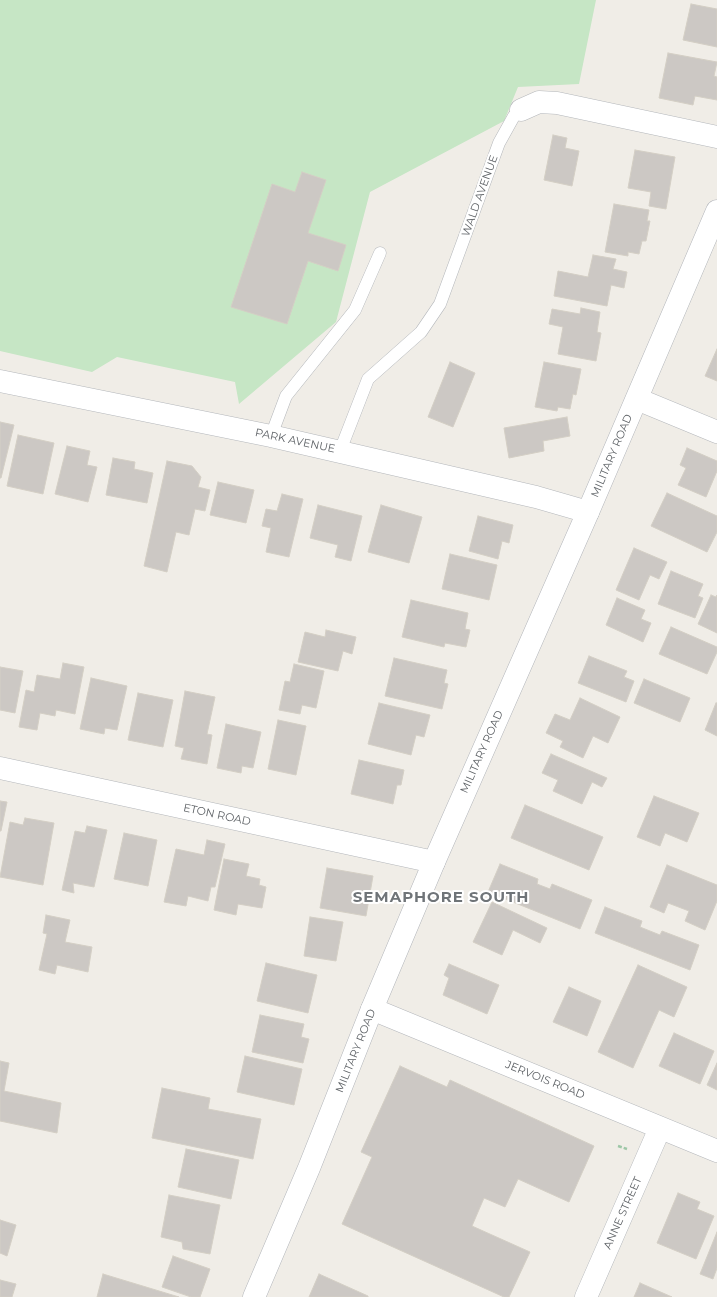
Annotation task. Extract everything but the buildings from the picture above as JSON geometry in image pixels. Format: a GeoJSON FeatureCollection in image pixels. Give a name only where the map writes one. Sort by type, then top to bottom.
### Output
{"type":"FeatureCollection","features":[{"type":"Feature","properties":{"kind":"street","name":"WALD AVENUE"},"geometry":{"type":"LineString","coordinates":[[521,110],[538,102],[558,103],[717,137]]}},
{"type":"Feature","properties":{"kind":"street","name":"MILITARY ROAD"},"geometry":{"type":"LineString","coordinates":[[254,1297],[309,1168],[372,1009],[434,862],[588,512],[717,210]]}},
{"type":"Feature","properties":{"kind":"street","name":"PARK AVENUE"},"geometry":{"type":"LineString","coordinates":[[0,380],[340,451],[536,497],[588,512]]}},
{"type":"Feature","properties":{"kind":"street"},"geometry":{"type":"LineString","coordinates":[[637,399],[717,432]]}},
{"type":"Feature","properties":{"kind":"street","name":"ETON ROAD"},"geometry":{"type":"LineString","coordinates":[[0,768],[434,862]]}},
{"type":"Feature","properties":{"kind":"street","name":"JERVOIS ROAD"},"geometry":{"type":"LineString","coordinates":[[372,1009],[717,1151]]}},
{"type":"Feature","properties":{"kind":"street","name":"ANNE STREET"},"geometry":{"type":"LineString","coordinates":[[586,1297],[660,1128]]}},
{"type":"Feature","properties":{"kind":"lane","name":"WALD AVENUE"},"geometry":{"type":"LineString","coordinates":[[340,451],[368,379],[421,332],[440,304],[500,143],[514,116],[521,110]]}},
{"type":"Feature","properties":{"kind":"lane"},"geometry":{"type":"LineString","coordinates":[[271,436],[286,396],[355,310],[380,254]]}},
{"type":"Feature","properties":{"kind":"green space"},"geometry":{"type":"Polygon","coordinates":[[[0,0],[596,0],[579,84],[518,87],[504,121],[370,192],[336,322],[239,404],[235,382],[117,357],[92,372],[0,351],[0,0]]]}},
{"type":"Feature","properties":{"kind":"district","name":"SEMAPHORE SOUTH"},"geometry":{"type":"Point","coordinates":[441,898]}}]}
